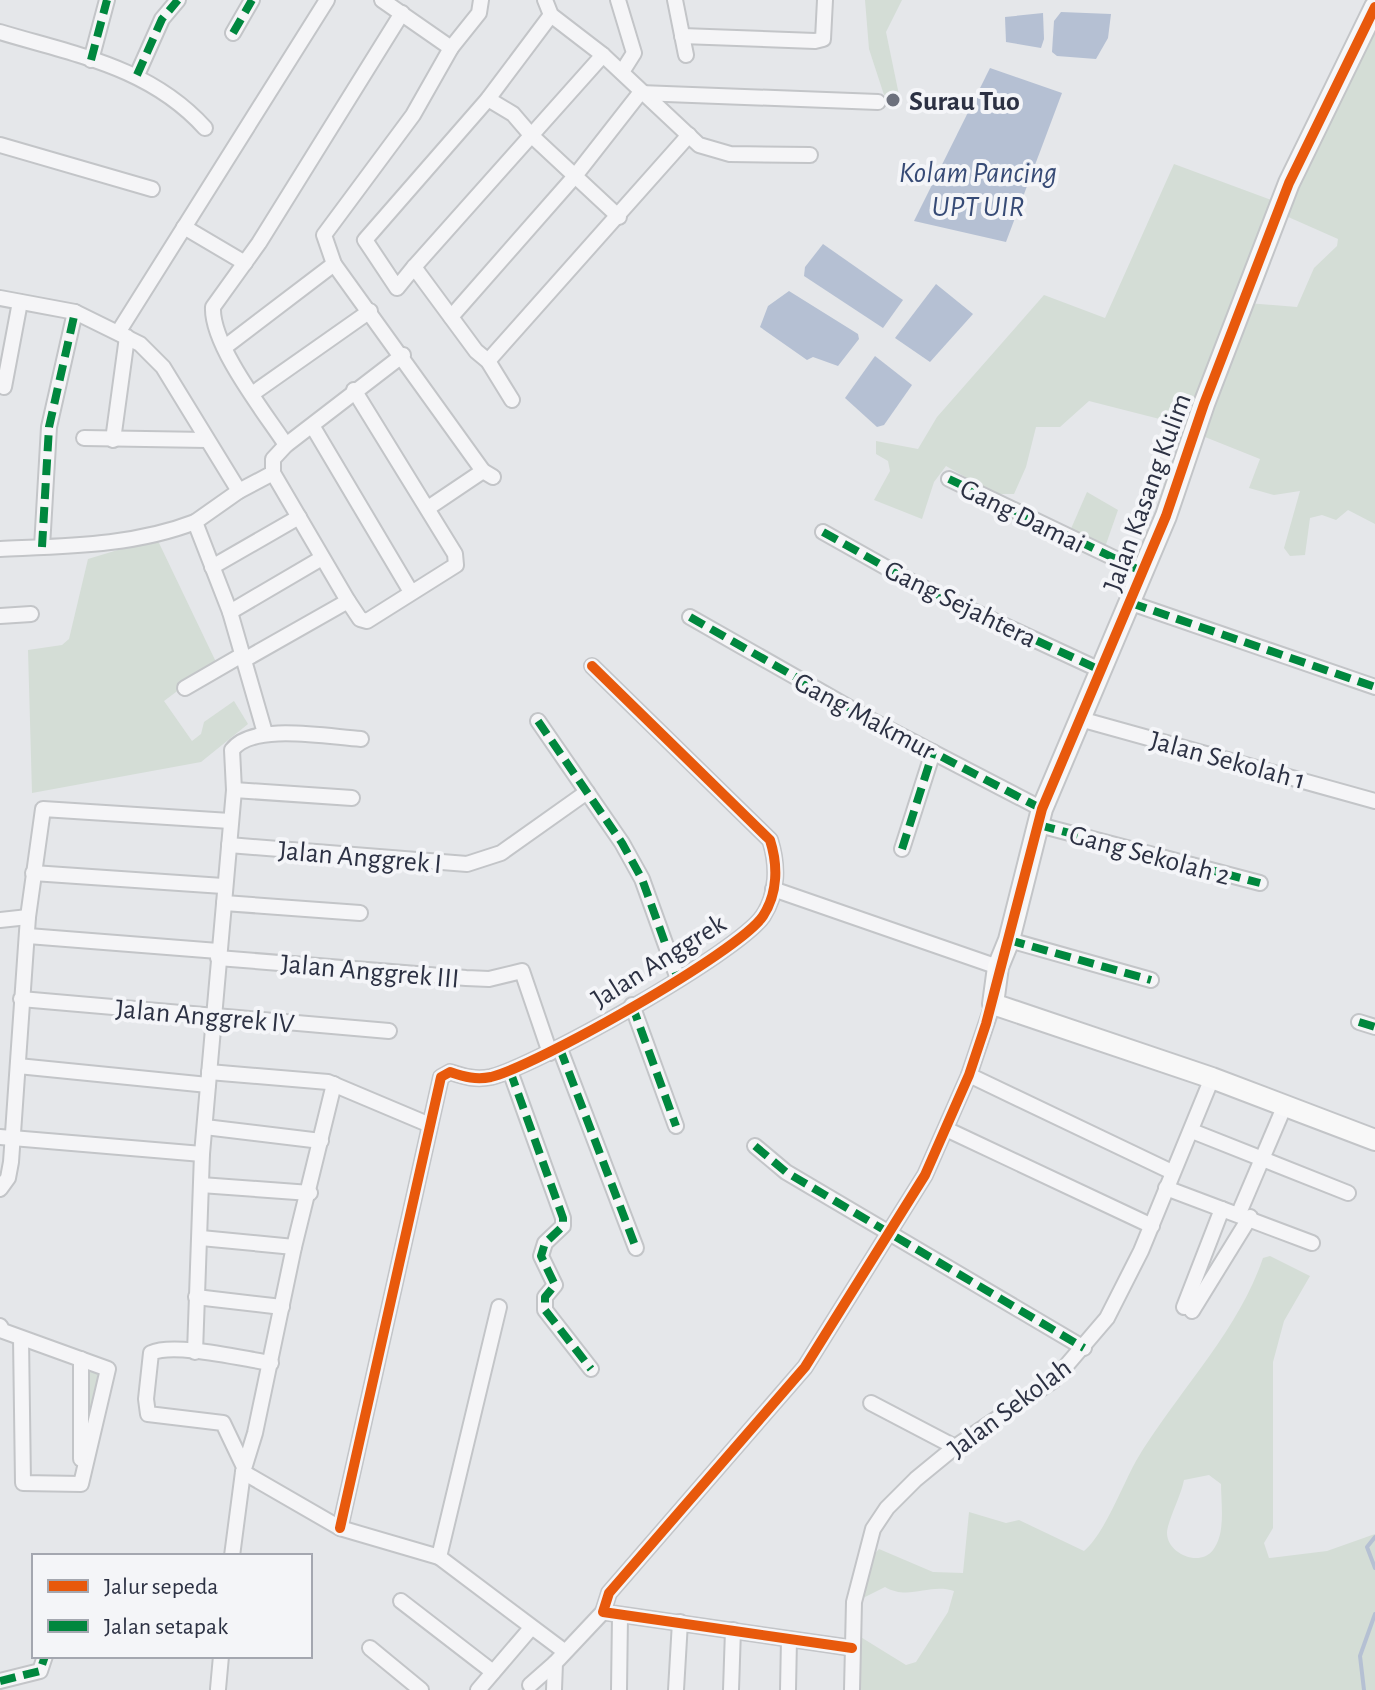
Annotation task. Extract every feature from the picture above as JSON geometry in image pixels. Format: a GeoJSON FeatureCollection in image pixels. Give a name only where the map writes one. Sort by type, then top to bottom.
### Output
{"type":"FeatureCollection","features":[{"type":"Feature","properties":{"kind":"street"},"geometry":{"type":"LineString","coordinates":[[91,60],[107,0]]}},
{"type":"Feature","properties":{"kind":"street"},"geometry":{"type":"LineString","coordinates":[[137,75],[162,19],[178,0]]}},
{"type":"Feature","properties":{"kind":"street"},"geometry":{"type":"LineString","coordinates":[[233,33],[252,0]]}},
{"type":"Feature","properties":{"kind":"street"},"geometry":{"type":"LineString","coordinates":[[113,440],[123,334],[184,227],[327,0]]}},
{"type":"Feature","properties":{"kind":"street"},"geometry":{"type":"LineString","coordinates":[[382,0],[451,48]]}},
{"type":"Feature","properties":{"kind":"street"},"geometry":{"type":"LineString","coordinates":[[428,508],[488,474],[334,264],[324,235],[386,154],[451,48],[479,13],[481,0]]}},
{"type":"Feature","properties":{"kind":"street"},"geometry":{"type":"LineString","coordinates":[[545,0],[551,15],[603,55],[640,93],[713,152],[810,155]]}},
{"type":"Feature","properties":{"kind":"street"},"geometry":{"type":"LineString","coordinates":[[618,0],[634,53],[622,72]]}},
{"type":"Feature","properties":{"kind":"street"},"geometry":{"type":"LineString","coordinates":[[675,0],[686,55]]}},
{"type":"Feature","properties":{"kind":"street"},"geometry":{"type":"LineString","coordinates":[[682,36],[823,39],[825,0]]}},
{"type":"Feature","properties":{"kind":"street","name":"Jalan Kasang Kulim"},"geometry":{"type":"LineString","coordinates":[[993,1004],[998,967],[1009,940],[1041,817],[1166,516],[1204,404],[1289,183],[1314,126],[1375,7]]}},
{"type":"Feature","properties":{"kind":"street"},"geometry":{"type":"LineString","coordinates":[[286,445],[225,347],[213,316],[213,307],[245,263],[402,13]]}},
{"type":"Feature","properties":{"kind":"street"},"geometry":{"type":"LineString","coordinates":[[551,15],[488,99],[365,240],[397,288],[603,55]]}},
{"type":"Feature","properties":{"kind":"street"},"geometry":{"type":"LineString","coordinates":[[0,32],[137,75],[169,94],[205,128]]}},
{"type":"Feature","properties":{"kind":"street"},"geometry":{"type":"LineString","coordinates":[[640,93],[878,102]]}},
{"type":"Feature","properties":{"kind":"street"},"geometry":{"type":"LineString","coordinates":[[451,317],[575,176],[640,93]]}},
{"type":"Feature","properties":{"kind":"street"},"geometry":{"type":"LineString","coordinates":[[488,99],[513,114],[531,135],[619,217]]}},
{"type":"Feature","properties":{"kind":"street"},"geometry":{"type":"LineString","coordinates":[[488,361],[689,135]]}},
{"type":"Feature","properties":{"kind":"street"},"geometry":{"type":"LineString","coordinates":[[0,145],[152,189]]}},
{"type":"Feature","properties":{"kind":"street"},"geometry":{"type":"LineString","coordinates":[[184,227],[245,263]]}},
{"type":"Feature","properties":{"kind":"street"},"geometry":{"type":"LineString","coordinates":[[225,347],[334,264]]}},
{"type":"Feature","properties":{"kind":"street"},"geometry":{"type":"LineString","coordinates":[[414,267],[488,361],[512,400]]}},
{"type":"Feature","properties":{"kind":"street"},"geometry":{"type":"LineString","coordinates":[[0,298],[75,312],[123,334],[158,360],[239,491]]}},
{"type":"Feature","properties":{"kind":"street"},"geometry":{"type":"LineString","coordinates":[[4,387],[20,302]]}},
{"type":"Feature","properties":{"kind":"street"},"geometry":{"type":"LineString","coordinates":[[252,394],[370,311]]}},
{"type":"Feature","properties":{"kind":"street"},"geometry":{"type":"LineString","coordinates":[[42,547],[49,427],[75,312]]}},
{"type":"Feature","properties":{"kind":"street"},"geometry":{"type":"LineString","coordinates":[[354,390],[457,560],[456,565],[367,621],[360,619],[322,558],[273,473],[273,459],[354,390],[403,355]]}},
{"type":"Feature","properties":{"kind":"street"},"geometry":{"type":"LineString","coordinates":[[313,427],[411,592]]}},
{"type":"Feature","properties":{"kind":"street"},"geometry":{"type":"LineString","coordinates":[[84,438],[207,440]]}},
{"type":"Feature","properties":{"kind":"street"},"geometry":{"type":"LineString","coordinates":[[0,549],[118,542],[167,533],[195,522],[239,491],[273,473]]}},
{"type":"Feature","properties":{"kind":"street","name":"Gang Damai"},"geometry":{"type":"LineString","coordinates":[[949,479],[1141,571]]}},
{"type":"Feature","properties":{"kind":"street"},"geometry":{"type":"LineString","coordinates":[[212,567],[299,517]]}},
{"type":"Feature","properties":{"kind":"street"},"geometry":{"type":"LineString","coordinates":[[195,522],[230,612],[263,726]]}},
{"type":"Feature","properties":{"kind":"street","name":"Gang Sejahtera"},"geometry":{"type":"LineString","coordinates":[[823,532],[919,586],[1100,670]]}},
{"type":"Feature","properties":{"kind":"street"},"geometry":{"type":"LineString","coordinates":[[230,612],[322,558]]}},
{"type":"Feature","properties":{"kind":"street"},"geometry":{"type":"LineString","coordinates":[[185,688],[348,601]]}},
{"type":"Feature","properties":{"kind":"street"},"geometry":{"type":"LineString","coordinates":[[1131,603],[1375,687]]}},
{"type":"Feature","properties":{"kind":"street"},"geometry":{"type":"LineString","coordinates":[[0,616],[31,614]]}},
{"type":"Feature","properties":{"kind":"street","name":"Gang Makmur"},"geometry":{"type":"LineString","coordinates":[[690,617],[933,752],[1041,817]]}},
{"type":"Feature","properties":{"kind":"street"},"geometry":{"type":"LineString","coordinates":[[592,666],[770,840],[777,864],[773,889],[998,967]]}},
{"type":"Feature","properties":{"kind":"street","name":"Jalan Sekolah 1"},"geometry":{"type":"LineString","coordinates":[[1080,719],[1375,801]]}},
{"type":"Feature","properties":{"kind":"street"},"geometry":{"type":"LineString","coordinates":[[538,721],[642,879],[678,979]]}},
{"type":"Feature","properties":{"kind":"street"},"geometry":{"type":"LineString","coordinates":[[195,1352],[202,1154],[223,886],[234,790],[233,748],[263,726],[361,739]]}},
{"type":"Feature","properties":{"kind":"street"},"geometry":{"type":"LineString","coordinates":[[902,849],[933,752]]}},
{"type":"Feature","properties":{"kind":"street"},"geometry":{"type":"LineString","coordinates":[[234,790],[352,798]]}},
{"type":"Feature","properties":{"kind":"street","name":"Jalan Anggrek I"},"geometry":{"type":"LineString","coordinates":[[229,845],[467,864],[491,859],[587,792]]}},
{"type":"Feature","properties":{"kind":"street"},"geometry":{"type":"LineString","coordinates":[[0,1189],[8,1178],[7,1137],[18,1066],[28,917],[43,809],[230,821]]}},
{"type":"Feature","properties":{"kind":"street","name":"Gang Sekolah 2"},"geometry":{"type":"LineString","coordinates":[[1041,817],[1260,883]]}},
{"type":"Feature","properties":{"kind":"street"},"geometry":{"type":"LineString","coordinates":[[33,873],[223,886]]}},
{"type":"Feature","properties":{"kind":"street","name":"Jalan Anggrek"},"geometry":{"type":"LineString","coordinates":[[430,1125],[445,1073],[477,1079],[510,1071],[555,1051],[678,979],[754,928],[765,913],[773,889]]}},
{"type":"Feature","properties":{"kind":"street"},"geometry":{"type":"LineString","coordinates":[[224,903],[360,913]]}},
{"type":"Feature","properties":{"kind":"street"},"geometry":{"type":"LineString","coordinates":[[0,920],[28,917]]}},
{"type":"Feature","properties":{"kind":"street","name":"Jalan Anggrek III"},"geometry":{"type":"LineString","coordinates":[[28,936],[466,978],[489,979],[522,971],[555,1051]]}},
{"type":"Feature","properties":{"kind":"street"},"geometry":{"type":"LineString","coordinates":[[1009,940],[1151,980]]}},
{"type":"Feature","properties":{"kind":"street","name":"Jalan Anggrek IV"},"geometry":{"type":"LineString","coordinates":[[21,999],[389,1031]]}},
{"type":"Feature","properties":{"kind":"street"},"geometry":{"type":"LineString","coordinates":[[530,1685],[603,1612],[609,1593],[805,1367],[925,1175],[969,1075],[993,1004],[1212,1078],[1375,1140]]}},
{"type":"Feature","properties":{"kind":"street"},"geometry":{"type":"LineString","coordinates":[[632,1005],[676,1126]]}},
{"type":"Feature","properties":{"kind":"street"},"geometry":{"type":"LineString","coordinates":[[1359,1022],[1375,1027]]}},
{"type":"Feature","properties":{"kind":"street"},"geometry":{"type":"LineString","coordinates":[[555,1051],[636,1248]]}},
{"type":"Feature","properties":{"kind":"street"},"geometry":{"type":"LineString","coordinates":[[18,1066],[334,1084],[430,1125],[340,1528]]}},
{"type":"Feature","properties":{"kind":"street"},"geometry":{"type":"LineString","coordinates":[[510,1071],[563,1218],[563,1226],[545,1243],[541,1256],[555,1285],[545,1297],[545,1310],[591,1369]]}},
{"type":"Feature","properties":{"kind":"street"},"geometry":{"type":"LineString","coordinates":[[969,1075],[1172,1172]]}},
{"type":"Feature","properties":{"kind":"street","name":"Jalan Sekolah"},"geometry":{"type":"LineString","coordinates":[[852,1690],[854,1602],[873,1529],[887,1508],[955,1447],[1054,1380],[1107,1318],[1126,1285],[1152,1226],[1212,1078]]}},
{"type":"Feature","properties":{"kind":"street"},"geometry":{"type":"LineString","coordinates":[[232,1554],[244,1470],[334,1084]]}},
{"type":"Feature","properties":{"kind":"street"},"geometry":{"type":"LineString","coordinates":[[1222,1209],[1188,1309],[1244,1215],[1285,1105]]}},
{"type":"Feature","properties":{"kind":"street"},"geometry":{"type":"LineString","coordinates":[[205,1127],[321,1141]]}},
{"type":"Feature","properties":{"kind":"street"},"geometry":{"type":"LineString","coordinates":[[946,1129],[1152,1226]]}},
{"type":"Feature","properties":{"kind":"street"},"geometry":{"type":"LineString","coordinates":[[1192,1131],[1348,1193]]}},
{"type":"Feature","properties":{"kind":"street"},"geometry":{"type":"LineString","coordinates":[[7,1137],[202,1154]]}},
{"type":"Feature","properties":{"kind":"street"},"geometry":{"type":"LineString","coordinates":[[755,1146],[786,1172],[1084,1348]]}},
{"type":"Feature","properties":{"kind":"street"},"geometry":{"type":"LineString","coordinates":[[201,1185],[310,1193]]}},
{"type":"Feature","properties":{"kind":"street"},"geometry":{"type":"LineString","coordinates":[[1166,1188],[1312,1243]]}},
{"type":"Feature","properties":{"kind":"street"},"geometry":{"type":"LineString","coordinates":[[201,1238],[294,1247]]}},
{"type":"Feature","properties":{"kind":"street"},"geometry":{"type":"LineString","coordinates":[[196,1297],[282,1307]]}},
{"type":"Feature","properties":{"kind":"street"},"geometry":{"type":"LineString","coordinates":[[439,1557],[499,1307]]}},
{"type":"Feature","properties":{"kind":"street"},"geometry":{"type":"LineString","coordinates":[[0,1326],[21,1338],[108,1369],[81,1484]]}},
{"type":"Feature","properties":{"kind":"street"},"geometry":{"type":"LineString","coordinates":[[21,1338],[23,1483],[81,1484]]}},
{"type":"Feature","properties":{"kind":"street"},"geometry":{"type":"LineString","coordinates":[[271,1363],[157,1350],[151,1353],[148,1368],[148,1414],[223,1423],[244,1470],[340,1528],[439,1557],[531,1628],[560,1657]]}},
{"type":"Feature","properties":{"kind":"street"},"geometry":{"type":"LineString","coordinates":[[81,1359],[81,1484]]}},
{"type":"Feature","properties":{"kind":"street"},"geometry":{"type":"LineString","coordinates":[[871,1403],[955,1447]]}},
{"type":"Feature","properties":{"kind":"street"},"geometry":{"type":"LineString","coordinates":[[401,1601],[493,1672]]}},
{"type":"Feature","properties":{"kind":"street"},"geometry":{"type":"LineString","coordinates":[[603,1612],[852,1648]]}},
{"type":"Feature","properties":{"kind":"street"},"geometry":{"type":"LineString","coordinates":[[619,1690],[620,1616]]}},
{"type":"Feature","properties":{"kind":"street"},"geometry":{"type":"LineString","coordinates":[[676,1690],[680,1622]]}},
{"type":"Feature","properties":{"kind":"street"},"geometry":{"type":"LineString","coordinates":[[478,1690],[531,1628]]}},
{"type":"Feature","properties":{"kind":"street"},"geometry":{"type":"LineString","coordinates":[[731,1690],[733,1630]]}},
{"type":"Feature","properties":{"kind":"street"},"geometry":{"type":"LineString","coordinates":[[788,1690],[789,1639]]}},
{"type":"Feature","properties":{"kind":"street"},"geometry":{"type":"LineString","coordinates":[[370,1648],[402,1684],[421,1690]]}},
{"type":"Feature","properties":{"kind":"street"},"geometry":{"type":"LineString","coordinates":[[554,1690],[560,1657]]}},
{"type":"Feature","properties":{"kind":"street"},"geometry":{"type":"LineString","coordinates":[[0,1685],[40,1671],[44,1658]]}},
{"type":"Feature","properties":{"kind":"street"},"geometry":{"type":"LineString","coordinates":[[218,1689],[221,1658]]}},
{"type":"Feature","properties":{"kind":"shaded area"},"geometry":{"type":"Polygon","coordinates":[[[865,0],[902,0],[886,32],[899,95],[884,95],[869,49],[865,0]]]}},
{"type":"Feature","properties":{"kind":"shaded area"},"geometry":{"type":"Polygon","coordinates":[[[1375,22],[1375,524],[1348,510],[1336,520],[1322,515],[1310,518],[1305,555],[1290,556],[1284,548],[1300,491],[1274,495],[1249,488],[1260,459],[1200,435],[1247,303],[1297,307],[1314,268],[1337,246],[1338,239],[1286,216],[1332,107],[1375,22]]]}},
{"type":"Feature","properties":{"kind":"shaded area"},"geometry":{"type":"Polygon","coordinates":[[[1174,164],[1277,202],[1191,427],[1089,401],[1060,427],[1036,427],[1026,467],[1014,494],[995,494],[946,466],[934,482],[922,519],[874,500],[890,471],[888,461],[876,454],[876,441],[918,449],[937,417],[1044,295],[1105,318],[1174,164]]]}},
{"type":"Feature","properties":{"kind":"shaded area"},"geometry":{"type":"Polygon","coordinates":[[[1087,492],[1118,510],[1104,550],[1070,531],[1087,492]]]}},
{"type":"Feature","properties":{"kind":"shaded area"},"geometry":{"type":"Polygon","coordinates":[[[154,539],[159,543],[216,662],[164,701],[192,741],[201,734],[204,722],[234,701],[248,724],[201,762],[32,793],[28,650],[62,645],[69,639],[88,559],[154,539]]]}},
{"type":"Feature","properties":{"kind":"shaded area"},"geometry":{"type":"Polygon","coordinates":[[[1270,1256],[1310,1276],[1284,1321],[1273,1362],[1273,1528],[1264,1543],[1269,1558],[1327,1551],[1375,1534],[1375,1690],[857,1690],[859,1636],[906,1665],[916,1662],[948,1612],[954,1591],[902,1592],[885,1587],[863,1598],[873,1556],[879,1549],[933,1572],[963,1573],[969,1512],[1006,1523],[1019,1520],[1084,1551],[1106,1521],[1152,1436],[1238,1312],[1263,1258],[1270,1256]],[[1209,1475],[1184,1480],[1167,1533],[1172,1547],[1185,1556],[1200,1558],[1213,1550],[1217,1543],[1221,1527],[1221,1484],[1209,1475]]]}},
{"type":"Feature","properties":{"kind":"shaded area"},"geometry":{"type":"Polygon","coordinates":[[[86,1367],[103,1371],[88,1433],[86,1367]]]}},
{"type":"Feature","properties":{"kind":"water"},"geometry":{"type":"Polygon","coordinates":[[[1061,12],[1111,14],[1108,38],[1096,59],[1057,56],[1052,52],[1054,21],[1061,12]]]}},
{"type":"Feature","properties":{"kind":"water"},"geometry":{"type":"Polygon","coordinates":[[[1043,13],[1044,39],[1041,48],[1006,42],[1005,17],[1043,13]]]}},
{"type":"Feature","properties":{"kind":"water","name":"Kolam Pancing UPT UIR"},"geometry":{"type":"Polygon","coordinates":[[[990,68],[1062,93],[1006,242],[914,221],[990,68]]]}},
{"type":"Feature","properties":{"kind":"water"},"geometry":{"type":"Polygon","coordinates":[[[823,244],[903,300],[883,328],[804,276],[805,267],[823,244]]]}},
{"type":"Feature","properties":{"kind":"water"},"geometry":{"type":"Polygon","coordinates":[[[936,284],[973,314],[930,362],[895,338],[936,284]]]}},
{"type":"Feature","properties":{"kind":"water"},"geometry":{"type":"Polygon","coordinates":[[[789,291],[858,334],[859,339],[838,366],[813,357],[807,360],[760,327],[768,306],[789,291]]]}},
{"type":"Feature","properties":{"kind":"water"},"geometry":{"type":"Polygon","coordinates":[[[875,356],[912,385],[884,425],[877,427],[845,398],[875,356]]]}},
{"type":"Feature","properties":{"kind":"waterway"},"geometry":{"type":"LineString","coordinates":[[1375,1537],[1367,1547],[1375,1568]]}},
{"type":"Feature","properties":{"kind":"waterway"},"geometry":{"type":"LineString","coordinates":[[1364,1690],[1360,1656],[1375,1614]]}},
{"type":"Feature","properties":{"kind":"marked path"},"geometry":{"type":"LineString","coordinates":[[91,60],[107,0]]}},
{"type":"Feature","properties":{"kind":"marked path"},"geometry":{"type":"LineString","coordinates":[[137,75],[162,19],[178,0]]}},
{"type":"Feature","properties":{"kind":"marked path"},"geometry":{"type":"LineString","coordinates":[[233,33],[252,0]]}},
{"type":"Feature","properties":{"kind":"marked path"},"geometry":{"type":"LineString","coordinates":[[42,547],[49,427],[75,312]]}},
{"type":"Feature","properties":{"kind":"marked path"},"geometry":{"type":"LineString","coordinates":[[949,479],[1141,571]]}},
{"type":"Feature","properties":{"kind":"marked path"},"geometry":{"type":"LineString","coordinates":[[823,532],[919,586],[1100,670]]}},
{"type":"Feature","properties":{"kind":"marked path"},"geometry":{"type":"LineString","coordinates":[[1131,603],[1375,687]]}},
{"type":"Feature","properties":{"kind":"marked path"},"geometry":{"type":"LineString","coordinates":[[690,617],[871,720],[1042,809]]}},
{"type":"Feature","properties":{"kind":"marked path"},"geometry":{"type":"LineString","coordinates":[[538,721],[622,843],[642,879],[678,979]]}},
{"type":"Feature","properties":{"kind":"marked path"},"geometry":{"type":"LineString","coordinates":[[902,849],[933,752]]}},
{"type":"Feature","properties":{"kind":"marked path"},"geometry":{"type":"LineString","coordinates":[[1039,825],[1260,883]]}},
{"type":"Feature","properties":{"kind":"marked path"},"geometry":{"type":"LineString","coordinates":[[1009,940],[1151,980]]}},
{"type":"Feature","properties":{"kind":"marked path"},"geometry":{"type":"LineString","coordinates":[[632,1005],[676,1126]]}},
{"type":"Feature","properties":{"kind":"marked path"},"geometry":{"type":"LineString","coordinates":[[1359,1022],[1375,1027]]}},
{"type":"Feature","properties":{"kind":"marked path"},"geometry":{"type":"LineString","coordinates":[[560,1049],[636,1248]]}},
{"type":"Feature","properties":{"kind":"marked path"},"geometry":{"type":"LineString","coordinates":[[510,1071],[563,1218],[563,1226],[545,1243],[541,1256],[555,1285],[545,1297],[545,1310],[591,1369]]}},
{"type":"Feature","properties":{"kind":"marked path"},"geometry":{"type":"LineString","coordinates":[[755,1146],[786,1172],[1084,1348]]}},
{"type":"Feature","properties":{"kind":"marked path"},"geometry":{"type":"LineString","coordinates":[[0,1681],[40,1671],[44,1658]]}},
{"type":"Feature","properties":{"kind":"cycle path"},"geometry":{"type":"LineString","coordinates":[[852,1648],[603,1612],[609,1593],[805,1367],[925,1175],[969,1075],[986,1024],[1042,809],[1166,516],[1204,404],[1289,183],[1375,7]]}},
{"type":"Feature","properties":{"kind":"cycle path"},"geometry":{"type":"LineString","coordinates":[[340,1528],[441,1077],[450,1072],[470,1078],[491,1077],[591,1031],[717,955],[763,916],[772,898],[775,869],[770,840],[592,666]]}},
{"type":"Feature","properties":{"kind":"place","name":"Surau Tuo"},"geometry":{"type":"Point","coordinates":[893,100]}}]}
